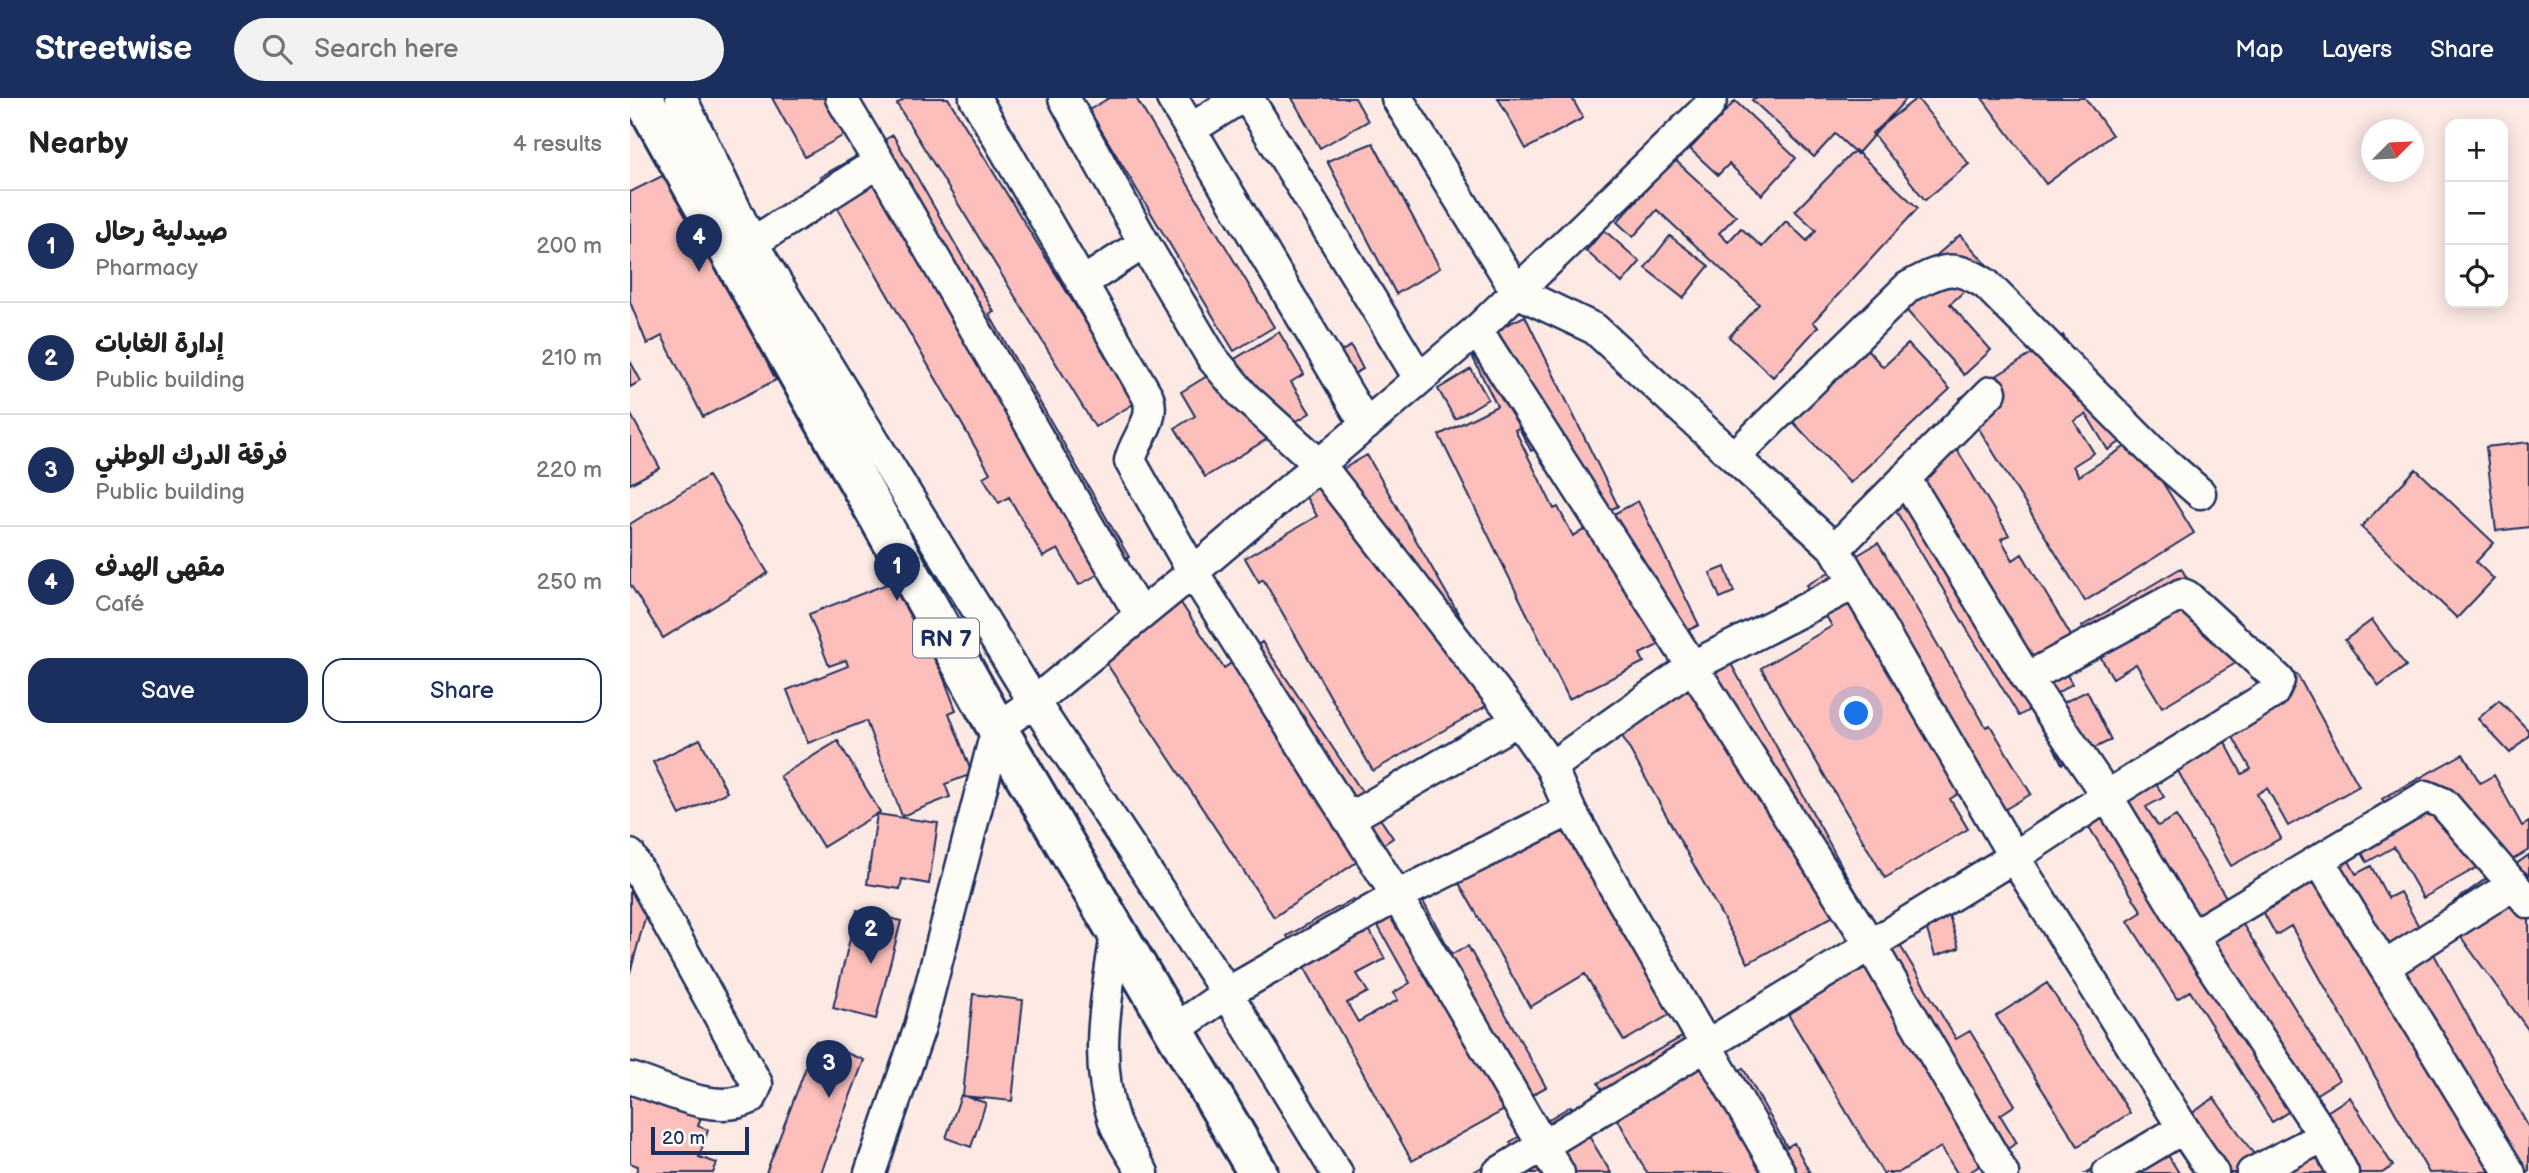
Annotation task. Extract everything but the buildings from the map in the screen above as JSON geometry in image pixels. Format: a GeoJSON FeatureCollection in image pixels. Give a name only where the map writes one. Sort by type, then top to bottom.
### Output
{"type":"FeatureCollection","features":[{"type":"Feature","properties":{"kind":"main road","name":"RN 7"},"geometry":{"type":"LineString","coordinates":[[643,98],[997,728],[1258,1173]]}},
{"type":"Feature","properties":{"kind":"street"},"geometry":{"type":"LineString","coordinates":[[681,98],[752,243],[1034,702],[1227,993],[1337,1173]]}},
{"type":"Feature","properties":{"kind":"street"},"geometry":{"type":"LineString","coordinates":[[841,98],[1140,615]]}},
{"type":"Feature","properties":{"kind":"street"},"geometry":{"type":"LineString","coordinates":[[975,98],[1148,397],[1150,418],[1133,448],[1130,461],[1193,572],[1397,896],[1559,1173]]}},
{"type":"Feature","properties":{"kind":"street"},"geometry":{"type":"LineString","coordinates":[[1064,98],[1144,243],[1213,359],[1245,397],[1319,464],[1552,767],[1570,810],[1704,1046],[1780,1173]]}},
{"type":"Feature","properties":{"kind":"street"},"geometry":{"type":"LineString","coordinates":[[1172,98],[1366,425]]}},
{"type":"Feature","properties":{"kind":"street"},"geometry":{"type":"LineString","coordinates":[[1191,130],[1240,98]]}},
{"type":"Feature","properties":{"kind":"street"},"geometry":{"type":"LineString","coordinates":[[1248,98],[1419,378]]}},
{"type":"Feature","properties":{"kind":"street"},"geometry":{"type":"LineString","coordinates":[[1397,98],[1517,292],[1595,329],[1835,549],[2014,856],[2213,1173]]}},
{"type":"Feature","properties":{"kind":"street"},"geometry":{"type":"LineString","coordinates":[[870,1173],[920,1027],[997,728],[1034,702],[1193,572],[1477,330],[1707,107],[1712,98]]}},
{"type":"Feature","properties":{"kind":"street"},"geometry":{"type":"LineString","coordinates":[[752,243],[879,162]]}},
{"type":"Feature","properties":{"kind":"street"},"geometry":{"type":"LineString","coordinates":[[1082,283],[1144,243]]}},
{"type":"Feature","properties":{"kind":"street"},"geometry":{"type":"LineString","coordinates":[[1734,457],[1908,287],[1942,269],[1967,272],[1986,284],[2151,450],[2200,493]]}},
{"type":"Feature","properties":{"kind":"street"},"geometry":{"type":"LineString","coordinates":[[1477,330],[1870,944],[2003,1173]]}},
{"type":"Feature","properties":{"kind":"street"},"geometry":{"type":"LineString","coordinates":[[1835,549],[1992,392]]}},
{"type":"Feature","properties":{"kind":"street"},"geometry":{"type":"LineString","coordinates":[[1905,478],[2027,678],[2107,796],[2192,936],[2323,1136],[2343,1173]]}},
{"type":"Feature","properties":{"kind":"street"},"geometry":{"type":"LineString","coordinates":[[1552,767],[1693,666],[1854,584]]}},
{"type":"Feature","properties":{"kind":"street"},"geometry":{"type":"LineString","coordinates":[[1498,1173],[2014,856],[2273,693],[2279,686],[2276,675],[2182,594],[2027,678]]}},
{"type":"Feature","properties":{"kind":"street"},"geometry":{"type":"LineString","coordinates":[[1348,819],[1518,720]]}},
{"type":"Feature","properties":{"kind":"street"},"geometry":{"type":"LineString","coordinates":[[2192,936],[2320,862],[2426,796],[2434,797],[2522,894],[2384,967]]}},
{"type":"Feature","properties":{"kind":"street"},"geometry":{"type":"LineString","coordinates":[[1173,1031],[1227,993],[1397,896],[1570,810]]}},
{"type":"Feature","properties":{"kind":"street"},"geometry":{"type":"LineString","coordinates":[[630,855],[757,1084],[751,1098],[735,1106],[718,1106],[630,1078]]}},
{"type":"Feature","properties":{"kind":"street"},"geometry":{"type":"LineString","coordinates":[[2320,862],[2510,1173]]}},
{"type":"Feature","properties":{"kind":"street"},"geometry":{"type":"LineString","coordinates":[[1116,933],[1101,1042],[1104,1075],[1114,1122],[1143,1173]]}},
{"type":"Feature","properties":{"kind":"street"},"geometry":{"type":"LineString","coordinates":[[2108,1173],[2183,1128]]}},
{"type":"Feature","properties":{"kind":"street"},"geometry":{"type":"LineString","coordinates":[[2252,1173],[2323,1136]]}},
{"type":"Feature","properties":{"kind":"place","name":"مقهى الهدف"},"geometry":{"type":"Point","coordinates":[699,272]}},
{"type":"Feature","properties":{"kind":"place","name":"صيدلية رحال"},"geometry":{"type":"Point","coordinates":[897,601]}},
{"type":"Feature","properties":{"kind":"place","name":"إدارة الغابات"},"geometry":{"type":"Point","coordinates":[871,964]}},
{"type":"Feature","properties":{"kind":"place","name":"فرقة الدرك الوطني"},"geometry":{"type":"Point","coordinates":[829,1098]}}]}
